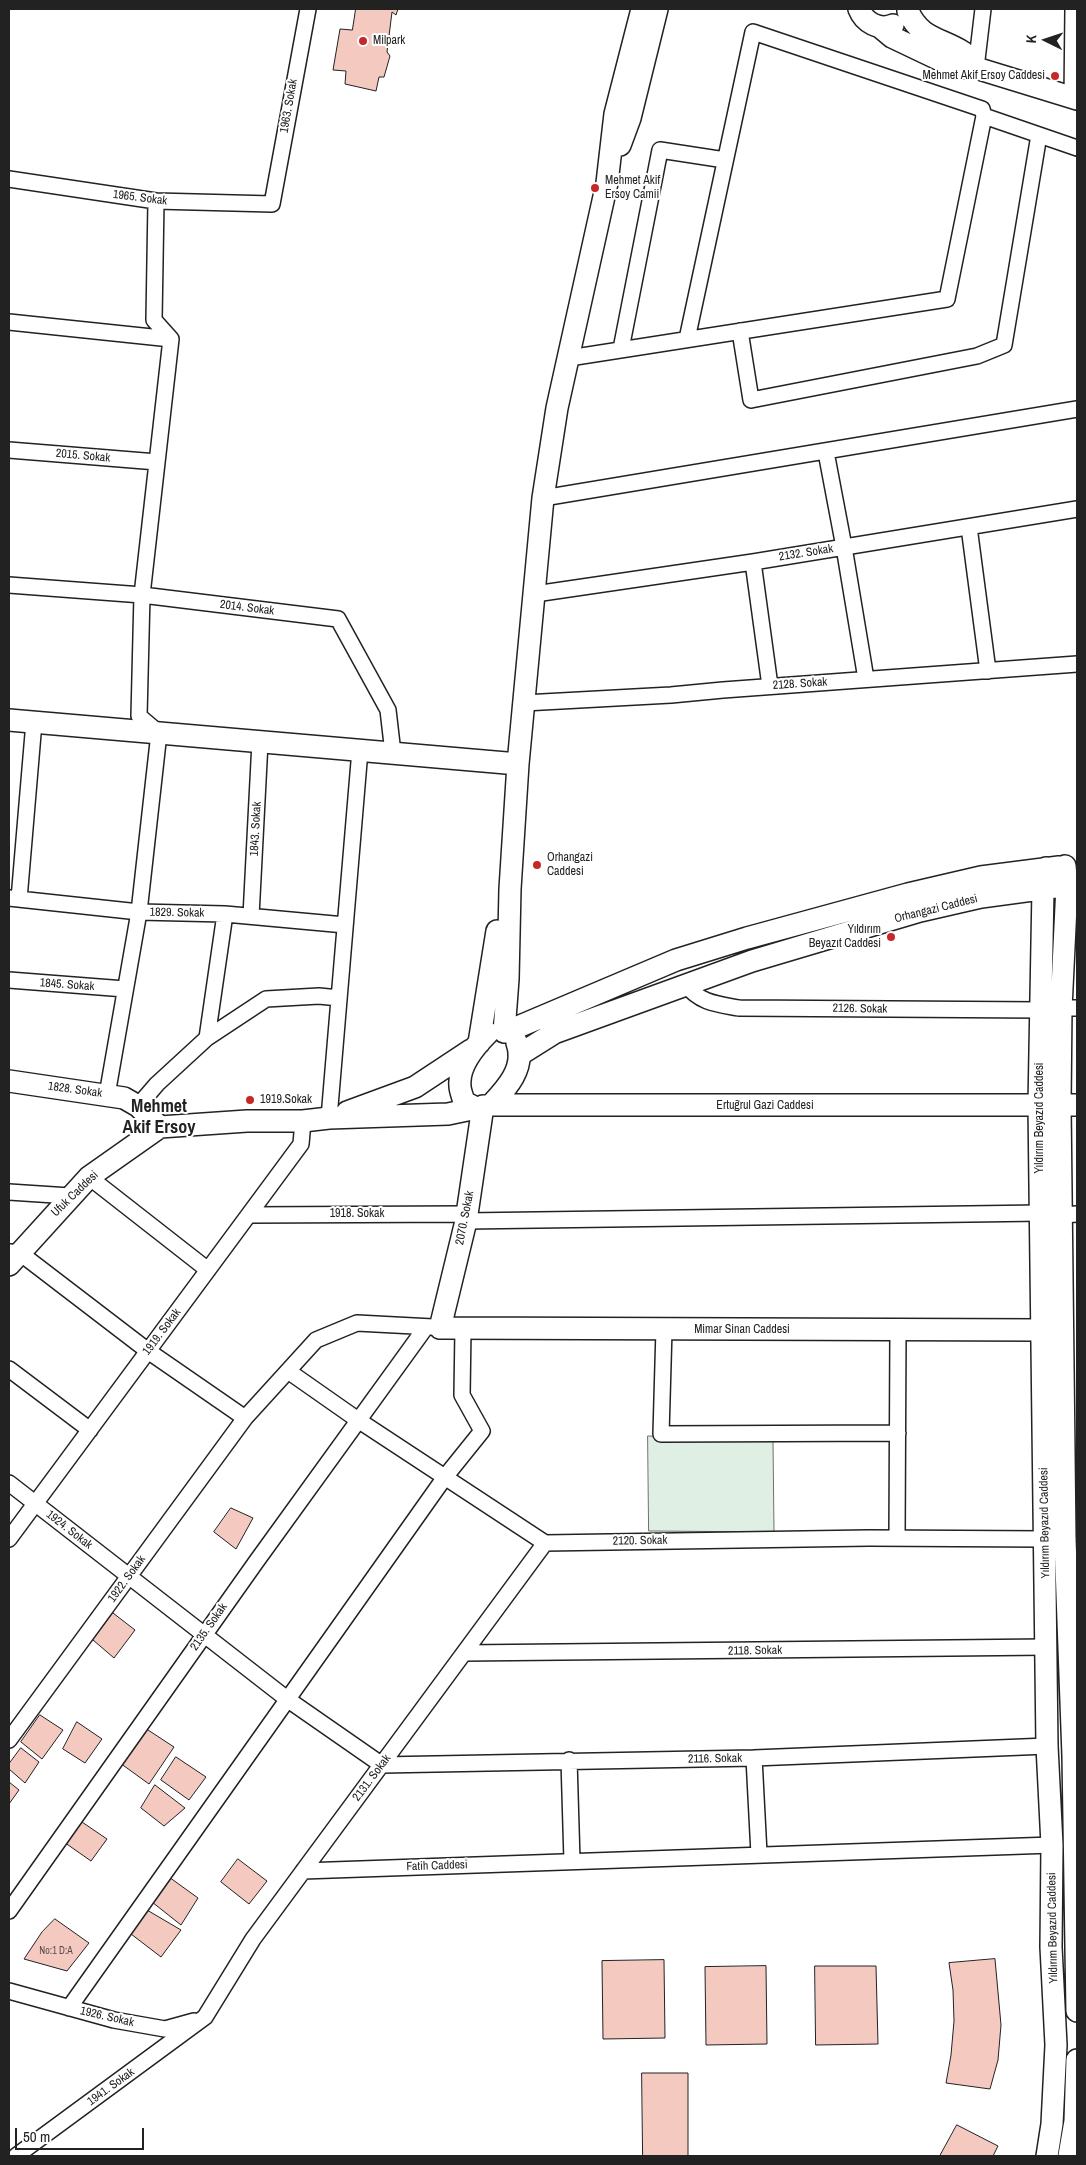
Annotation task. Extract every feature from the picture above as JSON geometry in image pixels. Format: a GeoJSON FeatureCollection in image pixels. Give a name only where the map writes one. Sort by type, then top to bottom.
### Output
{"type":"FeatureCollection","features":[{"type":"Feature","properties":{"kind":"main road"},"geometry":{"type":"LineString","coordinates":[[160,1127],[229,1122],[303,1121],[329,1118],[415,1087],[476,1046],[494,1030],[505,1032],[516,1039],[519,1046],[516,1069],[510,1085],[483,1106],[464,1102],[460,1087],[460,1075],[476,1046],[493,961],[518,764],[543,498],[557,408],[606,183],[615,114],[642,9]]}},
{"type":"Feature","properties":{"kind":"main road"},"geometry":{"type":"LineString","coordinates":[[606,183],[630,118],[657,9]]}},
{"type":"Feature","properties":{"kind":"main road"},"geometry":{"type":"LineString","coordinates":[[844,9],[889,27],[897,24],[909,10],[914,23],[922,31],[965,53],[976,68]]}},
{"type":"Feature","properties":{"kind":"main road"},"geometry":{"type":"LineString","coordinates":[[867,18],[892,37],[957,68],[976,68],[1074,98]]}},
{"type":"Feature","properties":{"kind":"main road"},"geometry":{"type":"LineString","coordinates":[[9,720],[518,764]]}},
{"type":"Feature","properties":{"kind":"main road"},"geometry":{"type":"LineString","coordinates":[[505,1032],[518,764]]}},
{"type":"Feature","properties":{"kind":"main road"},"geometry":{"type":"LineString","coordinates":[[505,1032],[676,960],[747,938],[908,894],[981,877],[1063,876]]}},
{"type":"Feature","properties":{"kind":"main road","name":"Orhangazi Caddesi"},"geometry":{"type":"LineString","coordinates":[[519,1056],[554,1033],[752,961],[920,912],[1063,876]]}},
{"type":"Feature","properties":{"kind":"main road","name":"Yıldırım Beyazıd Caddesi"},"geometry":{"type":"LineString","coordinates":[[1063,876],[1069,1008],[1070,1214],[1061,1327],[1062,1539],[1073,1646],[1077,2011]]}},
{"type":"Feature","properties":{"kind":"main road","name":"Yıldırım Beyazıd Caddesi"},"geometry":{"type":"LineString","coordinates":[[1047,2156],[1052,2124],[1056,2045],[1051,1947],[1052,1845],[1047,1746],[1047,1647],[1062,1539],[1071,1434],[1061,1327],[1041,1213],[1040,1010],[1063,876]]}},
{"type":"Feature","properties":{"kind":"main road"},"geometry":{"type":"LineString","coordinates":[[1040,1010],[1069,1008]]}},
{"type":"Feature","properties":{"kind":"main road","name":"1828. Sokak"},"geometry":{"type":"LineString","coordinates":[[9,1081],[124,1098],[138,1106],[160,1127]]}},
{"type":"Feature","properties":{"kind":"main road","name":"Ertuğrul Gazi Caddesi"},"geometry":{"type":"LineString","coordinates":[[329,1118],[448,1114],[483,1106],[1069,1105]]}},
{"type":"Feature","properties":{"kind":"main road","name":"2070. Sokak"},"geometry":{"type":"LineString","coordinates":[[433,1327],[466,1217],[483,1106]]}},
{"type":"Feature","properties":{"kind":"main road","name":"Ufuk Caddesi"},"geometry":{"type":"LineString","coordinates":[[12,1257],[89,1178],[160,1127]]}},
{"type":"Feature","properties":{"kind":"main road"},"geometry":{"type":"LineString","coordinates":[[1041,1213],[1070,1214]]}},
{"type":"Feature","properties":{"kind":"main road","name":"Mimar Sinan Caddesi"},"geometry":{"type":"LineString","coordinates":[[433,1327],[463,1329],[898,1330],[1061,1327]]}},
{"type":"Feature","properties":{"kind":"main road"},"geometry":{"type":"LineString","coordinates":[[1052,1845],[1076,1846]]}},
{"type":"Feature","properties":{"kind":"main road"},"geometry":{"type":"LineString","coordinates":[[1069,2156],[1076,2121],[1077,2060]]}},
{"type":"Feature","properties":{"kind":"street","name":"1963. Sokak"},"geometry":{"type":"LineString","coordinates":[[272,204],[308,9]]}},
{"type":"Feature","properties":{"kind":"street"},"geometry":{"type":"LineString","coordinates":[[976,68],[983,9]]}},
{"type":"Feature","properties":{"kind":"street"},"geometry":{"type":"LineString","coordinates":[[1073,9],[1074,98]]}},
{"type":"Feature","properties":{"kind":"street"},"geometry":{"type":"LineString","coordinates":[[568,358],[947,299],[984,116],[982,108],[753,32],[687,339]]}},
{"type":"Feature","properties":{"kind":"street"},"geometry":{"type":"LineString","coordinates":[[984,116],[1077,148]]}},
{"type":"Feature","properties":{"kind":"street"},"geometry":{"type":"LineString","coordinates":[[740,331],[751,400],[977,356],[1004,345],[1039,135]]}},
{"type":"Feature","properties":{"kind":"street"},"geometry":{"type":"LineString","coordinates":[[621,349],[660,150],[725,160]]}},
{"type":"Feature","properties":{"kind":"street","name":"1965. Sokak"},"geometry":{"type":"LineString","coordinates":[[9,179],[156,201],[272,204]]}},
{"type":"Feature","properties":{"kind":"street"},"geometry":{"type":"LineString","coordinates":[[108,1095],[138,912],[159,733],[139,716],[142,595],[171,339],[154,320],[156,201]]}},
{"type":"Feature","properties":{"kind":"street"},"geometry":{"type":"LineString","coordinates":[[9,322],[171,339]]}},
{"type":"Feature","properties":{"kind":"street"},"geometry":{"type":"LineString","coordinates":[[543,498],[1077,409]]}},
{"type":"Feature","properties":{"kind":"street","name":"2015. Sokak"},"geometry":{"type":"LineString","coordinates":[[9,450],[157,462]]}},
{"type":"Feature","properties":{"kind":"street"},"geometry":{"type":"LineString","coordinates":[[826,452],[866,679]]}},
{"type":"Feature","properties":{"kind":"street","name":"2132. Sokak"},"geometry":{"type":"LineString","coordinates":[[535,594],[753,562],[1077,509]]}},
{"type":"Feature","properties":{"kind":"street"},"geometry":{"type":"LineString","coordinates":[[969,527],[988,671]]}},
{"type":"Feature","properties":{"kind":"street"},"geometry":{"type":"LineString","coordinates":[[753,562],[770,686]]}},
{"type":"Feature","properties":{"kind":"street","name":"2014. Sokak"},"geometry":{"type":"LineString","coordinates":[[9,585],[142,595],[338,619],[388,710],[393,753]]}},
{"type":"Feature","properties":{"kind":"street","name":"2128. Sokak"},"geometry":{"type":"LineString","coordinates":[[524,703],[671,695],[1077,664]]}},
{"type":"Feature","properties":{"kind":"street"},"geometry":{"type":"LineString","coordinates":[[14,898],[34,722]]}},
{"type":"Feature","properties":{"kind":"street","name":"1843. Sokak"},"geometry":{"type":"LineString","coordinates":[[251,916],[260,742]]}},
{"type":"Feature","properties":{"kind":"street"},"geometry":{"type":"LineString","coordinates":[[329,1118],[360,750]]}},
{"type":"Feature","properties":{"kind":"street","name":"1829. Sokak"},"geometry":{"type":"LineString","coordinates":[[14,898],[138,912],[225,914],[345,925]]}},
{"type":"Feature","properties":{"kind":"street"},"geometry":{"type":"LineString","coordinates":[[207,1038],[225,914]]}},
{"type":"Feature","properties":{"kind":"street","name":"1845. Sokak"},"geometry":{"type":"LineString","coordinates":[[9,980],[126,989]]}},
{"type":"Feature","properties":{"kind":"street","name":"2126. Sokak"},"geometry":{"type":"LineString","coordinates":[[686,985],[694,995],[714,1004],[739,1008],[1040,1010]]}},
{"type":"Feature","properties":{"kind":"street"},"geometry":{"type":"LineString","coordinates":[[138,1106],[157,1084],[207,1038],[266,999],[319,996],[339,998]]}},
{"type":"Feature","properties":{"kind":"street","name":"1919. Sokak"},"geometry":{"type":"LineString","coordinates":[[9,1539],[301,1144],[303,1121]]}},
{"type":"Feature","properties":{"kind":"street"},"geometry":{"type":"LineString","coordinates":[[89,1178],[208,1270]]}},
{"type":"Feature","properties":{"kind":"street"},"geometry":{"type":"LineString","coordinates":[[9,1192],[70,1196]]}},
{"type":"Feature","properties":{"kind":"street","name":"1918. Sokak"},"geometry":{"type":"LineString","coordinates":[[249,1215],[466,1217],[1041,1213]]}},
{"type":"Feature","properties":{"kind":"street"},"geometry":{"type":"LineString","coordinates":[[12,1257],[245,1418]]}},
{"type":"Feature","properties":{"kind":"street","name":"1922. Sokak"},"geometry":{"type":"LineString","coordinates":[[9,1740],[245,1418],[316,1340],[357,1323],[433,1327]]}},
{"type":"Feature","properties":{"kind":"street","name":"2135. Sokak"},"geometry":{"type":"LineString","coordinates":[[9,1911],[358,1420],[413,1345],[433,1327]]}},
{"type":"Feature","properties":{"kind":"street"},"geometry":{"type":"LineString","coordinates":[[68,2008],[445,1477],[482,1431],[462,1395],[463,1329]]}},
{"type":"Feature","properties":{"kind":"street"},"geometry":{"type":"LineString","coordinates":[[664,1330],[661,1434],[898,1433]]}},
{"type":"Feature","properties":{"kind":"street"},"geometry":{"type":"LineString","coordinates":[[897,1538],[898,1330]]}},
{"type":"Feature","properties":{"kind":"street"},"geometry":{"type":"LineString","coordinates":[[9,1369],[90,1430]]}},
{"type":"Feature","properties":{"kind":"street"},"geometry":{"type":"LineString","coordinates":[[288,1371],[358,1420],[545,1543]]}},
{"type":"Feature","properties":{"kind":"street","name":"1924. Sokak"},"geometry":{"type":"LineString","coordinates":[[9,1483],[287,1700],[382,1765]]}},
{"type":"Feature","properties":{"kind":"street","name":"2120. Sokak"},"geometry":{"type":"LineString","coordinates":[[545,1543],[897,1538],[1062,1539]]}},
{"type":"Feature","properties":{"kind":"street","name":"2131. Sokak"},"geometry":{"type":"LineString","coordinates":[[205,2017],[253,1940],[545,1543]]}},
{"type":"Feature","properties":{"kind":"street","name":"2118. Sokak"},"geometry":{"type":"LineString","coordinates":[[464,1653],[1047,1647]]}},
{"type":"Feature","properties":{"kind":"street","name":"2116. Sokak"},"geometry":{"type":"LineString","coordinates":[[382,1765],[754,1758],[1047,1746]]}},
{"type":"Feature","properties":{"kind":"street"},"geometry":{"type":"LineString","coordinates":[[754,1758],[759,1854]]}},
{"type":"Feature","properties":{"kind":"street"},"geometry":{"type":"LineString","coordinates":[[568,1760],[572,1861]]}},
{"type":"Feature","properties":{"kind":"street","name":"Fatih Caddesi"},"geometry":{"type":"LineString","coordinates":[[303,1871],[1052,1845]]}},
{"type":"Feature","properties":{"kind":"street","name":"1926. Sokak"},"geometry":{"type":"LineString","coordinates":[[9,1991],[114,2020],[165,2029],[205,2017]]}},
{"type":"Feature","properties":{"kind":"street","name":"1941. Sokak"},"geometry":{"type":"LineString","coordinates":[[15,2156],[205,2017]]}},
{"type":"Feature","properties":{"kind":"street"},"geometry":{"type":"LineString","coordinates":[[9,2152],[15,2156]]}},
{"type":"Feature","properties":{"kind":"green space"},"geometry":{"type":"Polygon","coordinates":[[[648,1436],[773,1441],[774,1532],[649,1531],[648,1436]]]}},
{"type":"Feature","properties":{"kind":"building","name":"Milpark"},"geometry":{"type":"Polygon","coordinates":[[[356,9],[398,9],[396,15],[392,12],[387,52],[390,56],[384,77],[379,77],[376,91],[345,84],[346,71],[333,70],[340,29],[352,30],[356,9]]]}},
{"type":"Feature","properties":{"kind":"building"},"geometry":{"type":"Polygon","coordinates":[[[231,1508],[253,1518],[236,1549],[214,1532],[231,1508]]]}},
{"type":"Feature","properties":{"kind":"building"},"geometry":{"type":"Polygon","coordinates":[[[113,1613],[135,1630],[114,1658],[93,1640],[113,1613]]]}},
{"type":"Feature","properties":{"kind":"building"},"geometry":{"type":"Polygon","coordinates":[[[40,1715],[63,1730],[42,1759],[21,1742],[40,1715]]]}},
{"type":"Feature","properties":{"kind":"building"},"geometry":{"type":"Polygon","coordinates":[[[77,1722],[102,1739],[85,1763],[63,1749],[77,1722]]]}},
{"type":"Feature","properties":{"kind":"building"},"geometry":{"type":"Polygon","coordinates":[[[145,1728],[174,1747],[149,1784],[120,1763],[145,1728]]]}},
{"type":"Feature","properties":{"kind":"building"},"geometry":{"type":"Polygon","coordinates":[[[21,1748],[39,1762],[25,1783],[9,1769],[9,1764],[21,1748]]]}},
{"type":"Feature","properties":{"kind":"building"},"geometry":{"type":"Polygon","coordinates":[[[176,1757],[206,1777],[189,1800],[161,1780],[176,1757]]]}},
{"type":"Feature","properties":{"kind":"building"},"geometry":{"type":"Polygon","coordinates":[[[9,1782],[19,1790],[9,1804],[9,1782]]]}},
{"type":"Feature","properties":{"kind":"building"},"geometry":{"type":"Polygon","coordinates":[[[155,1785],[185,1808],[164,1826],[141,1808],[155,1785]]]}},
{"type":"Feature","properties":{"kind":"building"},"geometry":{"type":"Polygon","coordinates":[[[76,1818],[107,1839],[91,1861],[61,1840],[76,1818]]]}},
{"type":"Feature","properties":{"kind":"building"},"geometry":{"type":"Polygon","coordinates":[[[238,1859],[267,1881],[249,1904],[221,1882],[238,1859]]]}},
{"type":"Feature","properties":{"kind":"building"},"geometry":{"type":"Polygon","coordinates":[[[169,1877],[198,1898],[181,1925],[152,1902],[169,1877]]]}},
{"type":"Feature","properties":{"kind":"building"},"geometry":{"type":"Polygon","coordinates":[[[147,1910],[181,1930],[161,1957],[131,1934],[147,1910]]]}},
{"type":"Feature","properties":{"kind":"building"},"geometry":{"type":"Polygon","coordinates":[[[55,1919],[89,1943],[67,1971],[24,1959],[42,1932],[55,1919]]]}},
{"type":"Feature","properties":{"kind":"building"},"geometry":{"type":"Polygon","coordinates":[[[995,1959],[1001,2025],[998,2060],[990,2089],[946,2083],[954,2021],[953,1990],[949,1963],[995,1959]]]}},
{"type":"Feature","properties":{"kind":"building"},"geometry":{"type":"Polygon","coordinates":[[[664,1960],[665,2038],[603,2039],[602,1961],[664,1960]]]}},
{"type":"Feature","properties":{"kind":"building"},"geometry":{"type":"Polygon","coordinates":[[[766,1966],[767,2044],[706,2045],[705,1967],[766,1966]]]}},
{"type":"Feature","properties":{"kind":"building"},"geometry":{"type":"Polygon","coordinates":[[[815,1966],[876,1966],[878,2044],[816,2045],[815,1966]]]}},
{"type":"Feature","properties":{"kind":"building"},"geometry":{"type":"Polygon","coordinates":[[[642,2073],[688,2073],[688,2156],[643,2156],[642,2073]]]}},
{"type":"Feature","properties":{"kind":"building"},"geometry":{"type":"Polygon","coordinates":[[[957,2125],[998,2146],[993,2156],[940,2156],[957,2125]]]}},
{"type":"Feature","properties":{"kind":"place","name":"Milpark"},"geometry":{"type":"Point","coordinates":[363,41]}},
{"type":"Feature","properties":{"kind":"place","name":"Mehmet Akif Ersoy Caddesi"},"geometry":{"type":"Point","coordinates":[1055,76]}},
{"type":"Feature","properties":{"kind":"place","name":"Mehmet Akif Ersoy Camii"},"geometry":{"type":"Point","coordinates":[595,188]}},
{"type":"Feature","properties":{"kind":"place","name":"Orhangazi Caddesi"},"geometry":{"type":"Point","coordinates":[537,865]}},
{"type":"Feature","properties":{"kind":"place","name":"Yıldırım Beyazıt Caddesi"},"geometry":{"type":"Point","coordinates":[891,937]}},
{"type":"Feature","properties":{"kind":"place","name":"1919.Sokak"},"geometry":{"type":"Point","coordinates":[250,1100]}},
{"type":"Feature","properties":{"kind":"district","name":"Mehmet Akif Ersoy"},"geometry":{"type":"Point","coordinates":[159,1117]}}]}
